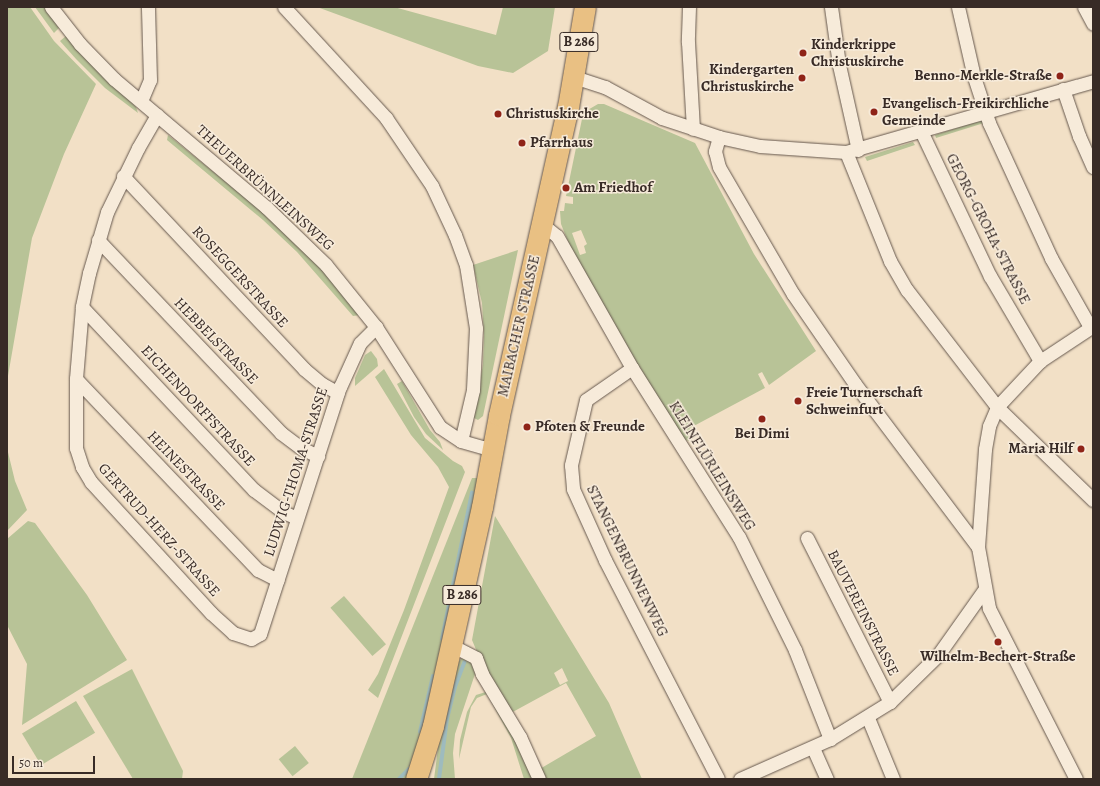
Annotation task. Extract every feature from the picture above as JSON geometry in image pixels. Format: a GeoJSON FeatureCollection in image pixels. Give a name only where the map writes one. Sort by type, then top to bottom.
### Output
{"type":"FeatureCollection","features":[{"type":"Feature","properties":{"kind":"main road","name":"MAIBACHER STRASSE"},"geometry":{"type":"LineString","coordinates":[[416,779],[433,726],[451,645],[574,77],[585,7]]}},
{"type":"Feature","properties":{"kind":"main road","name":"MAIBACHER STRASSE"},"geometry":{"type":"LineString","coordinates":[[429,779],[433,726]]}},
{"type":"Feature","properties":{"kind":"street","name":"THEUERBRÜNNLEINSWEG"},"geometry":{"type":"LineString","coordinates":[[51,7],[95,60],[157,115],[290,228],[344,286],[376,327],[435,422],[461,441],[492,450]]}},
{"type":"Feature","properties":{"kind":"street"},"geometry":{"type":"LineString","coordinates":[[141,101],[150,80],[148,7]]}},
{"type":"Feature","properties":{"kind":"street"},"geometry":{"type":"LineString","coordinates":[[284,7],[386,118],[432,186],[455,235],[466,265],[476,328],[473,390],[461,441]]}},
{"type":"Feature","properties":{"kind":"street"},"geometry":{"type":"LineString","coordinates":[[689,7],[688,42],[693,129]]}},
{"type":"Feature","properties":{"kind":"street"},"geometry":{"type":"LineString","coordinates":[[831,7],[852,151],[890,261],[907,290],[997,408],[1093,500]]}},
{"type":"Feature","properties":{"kind":"street"},"geometry":{"type":"LineString","coordinates":[[958,7],[985,112],[1051,258],[1091,326],[1040,361],[997,408],[990,426],[985,450],[978,547],[984,590],[996,623],[1076,779]]}},
{"type":"Feature","properties":{"kind":"street"},"geometry":{"type":"LineString","coordinates":[[1084,7],[1093,24]]}},
{"type":"Feature","properties":{"kind":"street"},"geometry":{"type":"LineString","coordinates":[[574,77],[605,87],[649,112],[693,129],[719,137],[760,146],[852,151],[1093,81]]}},
{"type":"Feature","properties":{"kind":"street"},"geometry":{"type":"LineString","coordinates":[[1063,89],[1079,136],[1093,167]]}},
{"type":"Feature","properties":{"kind":"street","name":"GERTRUD-HERZ-STRASSE"},"geometry":{"type":"LineString","coordinates":[[157,115],[123,176],[98,240],[82,307],[76,379],[76,448],[82,468],[91,482],[211,613],[233,633],[251,639],[260,634]]}},
{"type":"Feature","properties":{"kind":"street","name":"GEORG-GROHA-STRASSE"},"geometry":{"type":"LineString","coordinates":[[921,131],[990,276],[1040,361]]}},
{"type":"Feature","properties":{"kind":"street"},"geometry":{"type":"LineString","coordinates":[[719,137],[715,151],[720,167],[773,262],[832,352],[978,547]]}},
{"type":"Feature","properties":{"kind":"street","name":"ROSEGGERSTRASSE"},"geometry":{"type":"LineString","coordinates":[[123,176],[304,369],[322,384],[338,393]]}},
{"type":"Feature","properties":{"kind":"street","name":"KLEINFLÜRLEINSWEG"},"geometry":{"type":"LineString","coordinates":[[542,224],[557,236],[632,368],[721,507],[754,565],[795,650],[830,739]]}},
{"type":"Feature","properties":{"kind":"street","name":"HEBBELSTRASSE"},"geometry":{"type":"LineString","coordinates":[[98,240],[281,433],[301,448],[318,456]]}},
{"type":"Feature","properties":{"kind":"street","name":"EICHENDORFFSTRASSE"},"geometry":{"type":"LineString","coordinates":[[82,307],[254,490],[283,512],[297,518]]}},
{"type":"Feature","properties":{"kind":"street","name":"LUDWIG-THOMA-STRASSE"},"geometry":{"type":"LineString","coordinates":[[260,634],[338,393],[360,343],[376,327]]}},
{"type":"Feature","properties":{"kind":"street","name":"STANGENBRUNNENWEG"},"geometry":{"type":"LineString","coordinates":[[632,368],[586,400],[571,465],[573,489],[605,560],[718,779]]}},
{"type":"Feature","properties":{"kind":"street","name":"HEINESTRASSE"},"geometry":{"type":"LineString","coordinates":[[76,379],[258,570],[278,580]]}},
{"type":"Feature","properties":{"kind":"street","name":"BAUVEREINSTRASSE"},"geometry":{"type":"LineString","coordinates":[[807,538],[890,702]]}},
{"type":"Feature","properties":{"kind":"street","name":"BAUVEREINSTRASSE"},"geometry":{"type":"LineString","coordinates":[[813,748],[868,718],[890,702],[938,655],[984,590]]}},
{"type":"Feature","properties":{"kind":"street"},"geometry":{"type":"LineString","coordinates":[[451,645],[476,658],[482,674],[520,737],[539,779]]}},
{"type":"Feature","properties":{"kind":"street"},"geometry":{"type":"LineString","coordinates":[[868,718],[893,779]]}},
{"type":"Feature","properties":{"kind":"street"},"geometry":{"type":"LineString","coordinates":[[740,779],[813,748],[827,779]]}},
{"type":"Feature","properties":{"kind":"green space"},"geometry":{"type":"Polygon","coordinates":[[[7,7],[30,7],[54,41],[96,84],[64,154],[32,238],[8,376],[7,7]]]}},
{"type":"Feature","properties":{"kind":"green space"},"geometry":{"type":"Polygon","coordinates":[[[35,7],[44,7],[59,28],[54,33],[35,7]]]}},
{"type":"Feature","properties":{"kind":"green space"},"geometry":{"type":"Polygon","coordinates":[[[317,7],[394,7],[496,35],[503,7],[555,7],[548,51],[513,73],[478,66],[317,7]]]}},
{"type":"Feature","properties":{"kind":"green space"},"geometry":{"type":"Polygon","coordinates":[[[66,36],[136,107],[138,113],[105,88],[76,59],[60,41],[66,36]]]}},
{"type":"Feature","properties":{"kind":"green space"},"geometry":{"type":"Polygon","coordinates":[[[598,104],[604,104],[695,143],[754,254],[816,351],[769,385],[762,372],[758,374],[765,388],[690,428],[695,437],[689,441],[685,440],[629,351],[571,249],[561,224],[560,211],[564,211],[565,203],[573,204],[573,197],[566,196],[582,119],[586,111],[598,104]],[[581,230],[572,233],[580,255],[586,253],[584,246],[587,244],[581,230]]]}},
{"type":"Feature","properties":{"kind":"green space"},"geometry":{"type":"Polygon","coordinates":[[[981,120],[984,123],[936,138],[935,135],[981,120]]]}},
{"type":"Feature","properties":{"kind":"green space"},"geometry":{"type":"Polygon","coordinates":[[[168,135],[274,221],[316,263],[360,315],[353,316],[297,252],[263,220],[167,140],[168,135]]]}},
{"type":"Feature","properties":{"kind":"green space"},"geometry":{"type":"Polygon","coordinates":[[[913,142],[915,145],[867,161],[865,157],[913,142]]]}},
{"type":"Feature","properties":{"kind":"green space"},"geometry":{"type":"Polygon","coordinates":[[[518,250],[483,416],[478,420],[474,418],[483,364],[484,335],[482,303],[473,265],[518,250]]]}},
{"type":"Feature","properties":{"kind":"green space"},"geometry":{"type":"Polygon","coordinates":[[[371,351],[377,359],[378,366],[355,386],[355,378],[365,355],[371,351]]]}},
{"type":"Feature","properties":{"kind":"green space"},"geometry":{"type":"Polygon","coordinates":[[[384,369],[425,438],[453,461],[462,466],[465,472],[378,698],[368,690],[378,674],[404,610],[449,487],[438,467],[411,435],[375,377],[384,369]]]}},
{"type":"Feature","properties":{"kind":"green space"},"geometry":{"type":"Polygon","coordinates":[[[402,381],[430,430],[440,442],[443,450],[426,434],[414,417],[397,384],[402,381]]]}},
{"type":"Feature","properties":{"kind":"green space"},"geometry":{"type":"Polygon","coordinates":[[[7,448],[15,481],[27,510],[7,531],[7,448]]]}},
{"type":"Feature","properties":{"kind":"green space"},"geometry":{"type":"Polygon","coordinates":[[[472,478],[480,478],[410,779],[352,779],[472,478]]]}},
{"type":"Feature","properties":{"kind":"green space"},"geometry":{"type":"Polygon","coordinates":[[[495,516],[609,703],[642,779],[542,779],[538,770],[596,736],[566,683],[509,714],[485,671],[472,640],[495,516]],[[562,668],[554,673],[560,685],[568,681],[562,668]]]}},
{"type":"Feature","properties":{"kind":"green space"},"geometry":{"type":"Polygon","coordinates":[[[28,521],[35,523],[87,595],[127,660],[22,725],[27,664],[7,625],[7,539],[28,521]]]}},
{"type":"Feature","properties":{"kind":"green space"},"geometry":{"type":"Polygon","coordinates":[[[344,596],[386,644],[372,656],[330,608],[344,596]]]}},
{"type":"Feature","properties":{"kind":"green space"},"geometry":{"type":"Polygon","coordinates":[[[463,657],[469,658],[476,671],[455,734],[453,753],[455,779],[434,779],[441,725],[454,666],[463,657]]]}},
{"type":"Feature","properties":{"kind":"green space"},"geometry":{"type":"Polygon","coordinates":[[[132,669],[183,771],[182,779],[133,779],[83,696],[132,669]]]}},
{"type":"Feature","properties":{"kind":"green space"},"geometry":{"type":"Polygon","coordinates":[[[489,691],[514,736],[534,779],[524,779],[511,738],[487,694],[477,698],[471,707],[459,759],[460,740],[467,712],[476,695],[489,691]]]}},
{"type":"Feature","properties":{"kind":"green space"},"geometry":{"type":"Polygon","coordinates":[[[76,701],[95,733],[41,765],[22,733],[76,701]]]}},
{"type":"Feature","properties":{"kind":"green space"},"geometry":{"type":"Polygon","coordinates":[[[295,746],[309,763],[293,776],[279,759],[295,746]]]}},
{"type":"Feature","properties":{"kind":"waterway"},"geometry":{"type":"LineString","coordinates":[[442,639],[472,493]]}},
{"type":"Feature","properties":{"kind":"waterway"},"geometry":{"type":"LineString","coordinates":[[439,779],[447,719],[455,687],[464,663]]}},
{"type":"Feature","properties":{"kind":"waterway"},"geometry":{"type":"LineString","coordinates":[[420,732],[433,676]]}},
{"type":"Feature","properties":{"kind":"waterway"},"geometry":{"type":"LineString","coordinates":[[399,779],[409,769]]}},
{"type":"Feature","properties":{"kind":"place","name":"Kinderkrippe Christuskirche"},"geometry":{"type":"Point","coordinates":[803,53]}},
{"type":"Feature","properties":{"kind":"place","name":"Benno-Merkle-Straße"},"geometry":{"type":"Point","coordinates":[1060,76]}},
{"type":"Feature","properties":{"kind":"place","name":"Kindergarten Christuskirche"},"geometry":{"type":"Point","coordinates":[802,78]}},
{"type":"Feature","properties":{"kind":"place","name":"Evangelisch-Freikirchliche Gemeinde"},"geometry":{"type":"Point","coordinates":[874,112]}},
{"type":"Feature","properties":{"kind":"place","name":"Christuskirche"},"geometry":{"type":"Point","coordinates":[498,114]}},
{"type":"Feature","properties":{"kind":"place","name":"Pfarrhaus"},"geometry":{"type":"Point","coordinates":[522,143]}},
{"type":"Feature","properties":{"kind":"place","name":"Am Friedhof"},"geometry":{"type":"Point","coordinates":[566,188]}},
{"type":"Feature","properties":{"kind":"place","name":"Freie Turnerschaft Schweinfurt"},"geometry":{"type":"Point","coordinates":[798,401]}},
{"type":"Feature","properties":{"kind":"place","name":"Bei Dimi"},"geometry":{"type":"Point","coordinates":[762,419]}},
{"type":"Feature","properties":{"kind":"place","name":"Pfoten & Freunde"},"geometry":{"type":"Point","coordinates":[527,427]}},
{"type":"Feature","properties":{"kind":"place","name":"Maria Hilf"},"geometry":{"type":"Point","coordinates":[1081,449]}},
{"type":"Feature","properties":{"kind":"place","name":"Wilhelm-Bechert-Straße"},"geometry":{"type":"Point","coordinates":[998,642]}}]}
